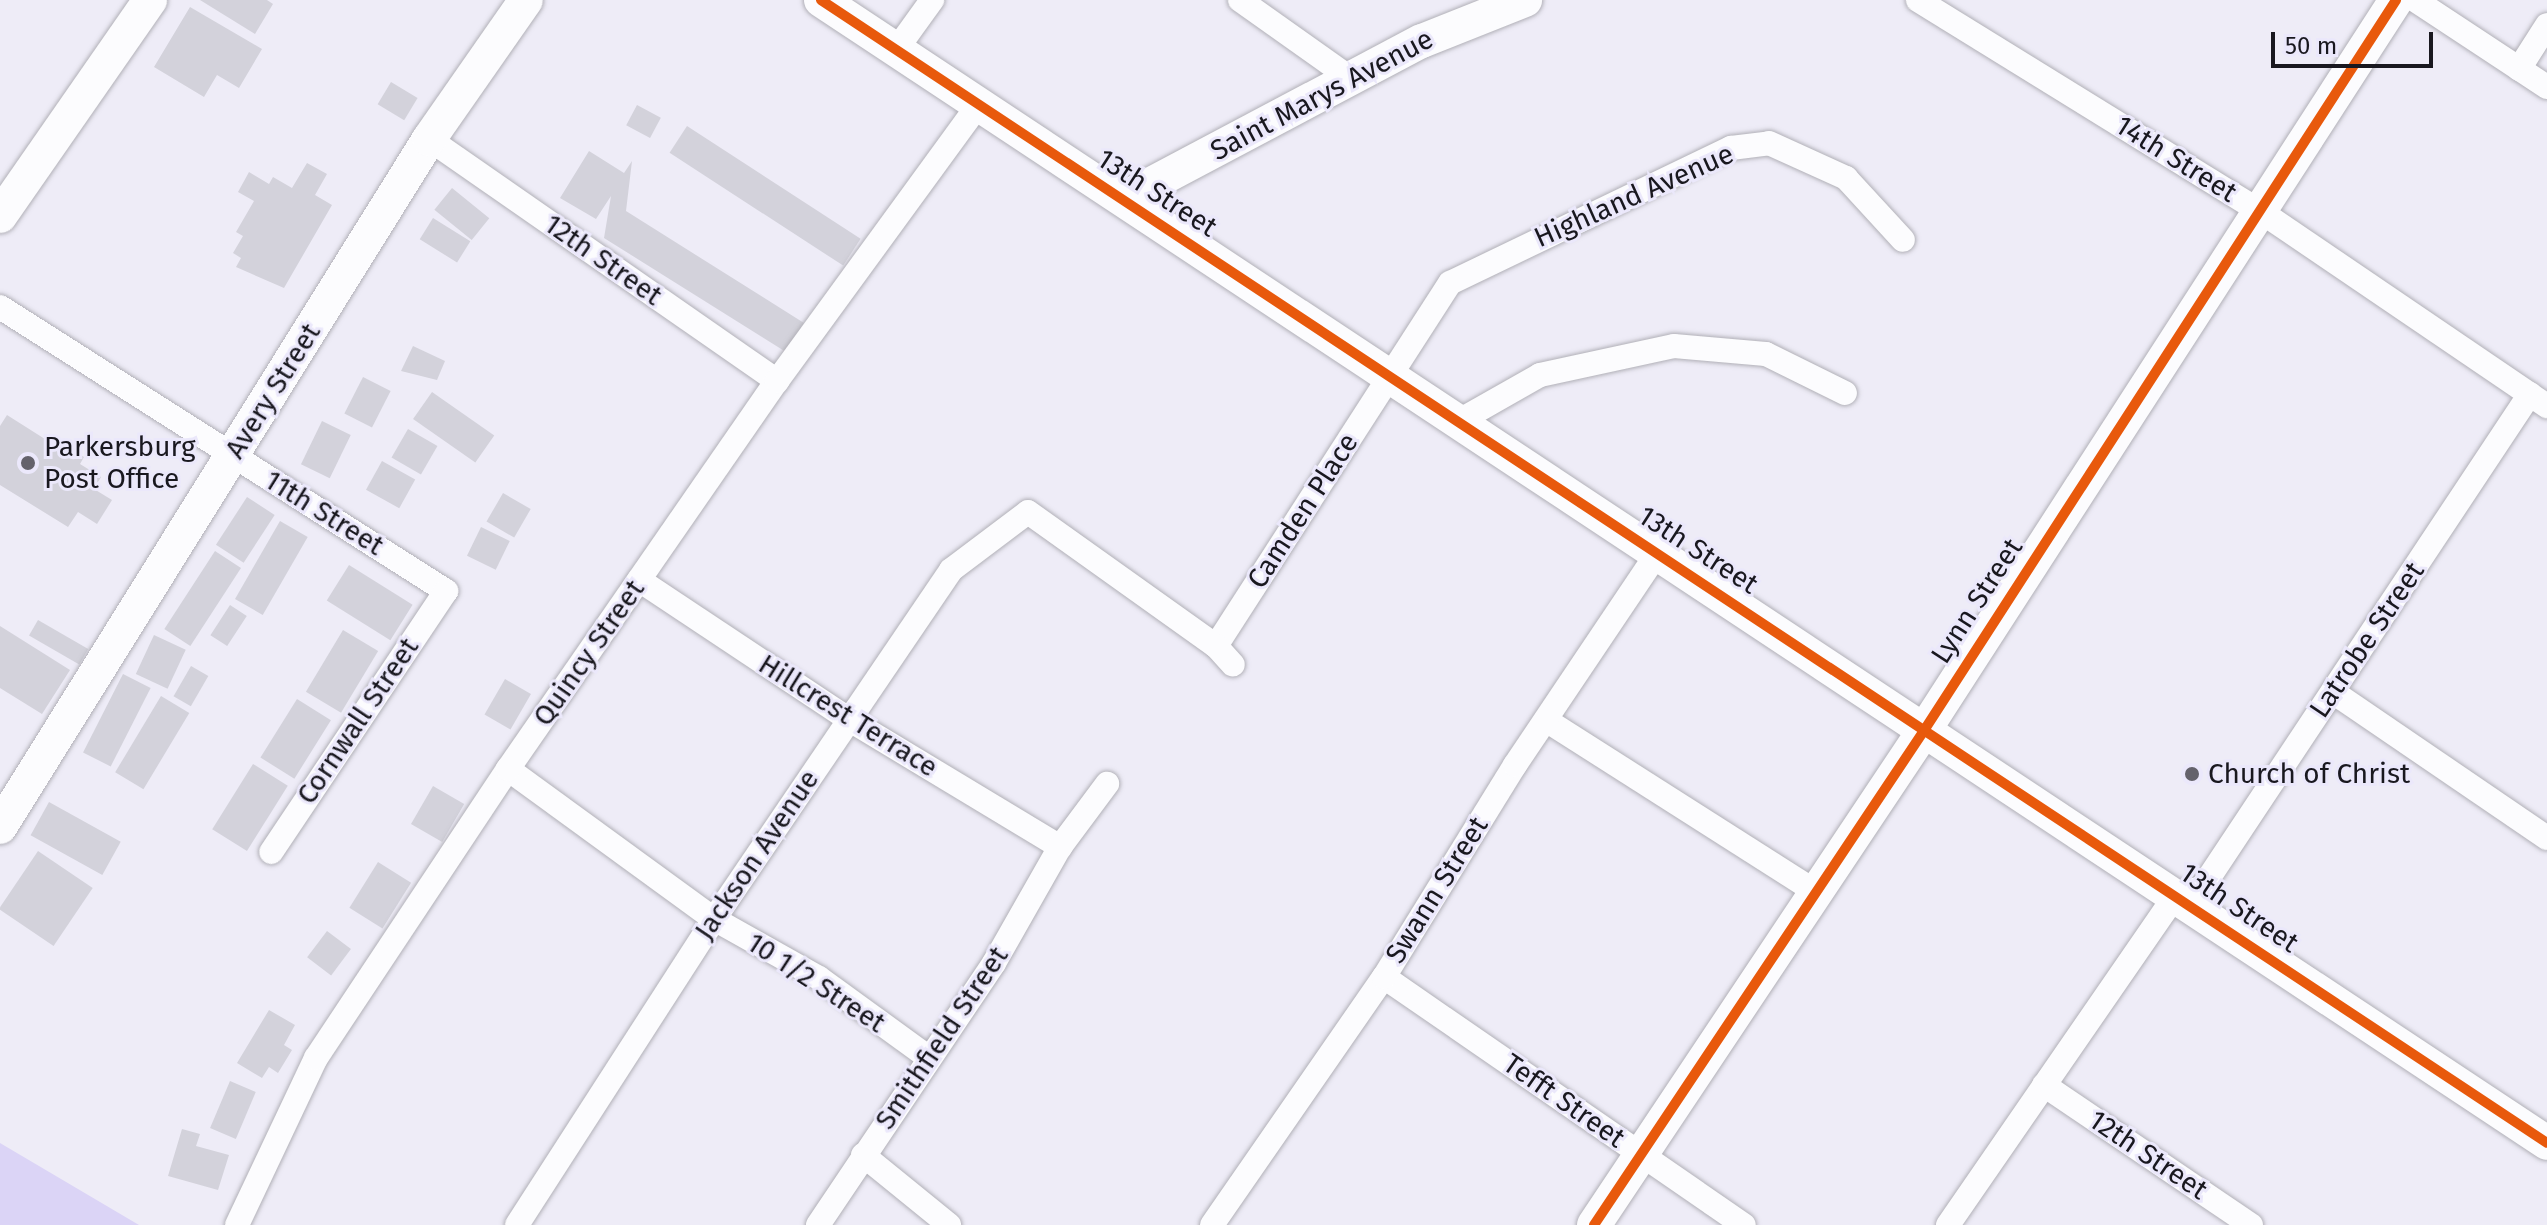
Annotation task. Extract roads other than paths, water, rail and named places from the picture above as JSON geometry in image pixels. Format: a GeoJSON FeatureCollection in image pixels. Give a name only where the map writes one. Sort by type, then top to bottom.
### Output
{"type":"FeatureCollection","features":[{"type":"Feature","properties":{"kind":"street"},"geometry":{"type":"LineString","coordinates":[[0,216],[150,0]]}},
{"type":"Feature","properties":{"kind":"street","name":"Avery Street"},"geometry":{"type":"LineString","coordinates":[[0,827],[429,139],[526,0]]}},
{"type":"Feature","properties":{"kind":"street","name":"13th Street"},"geometry":{"type":"LineString","coordinates":[[821,0],[2176,894],[2547,1143]]}},
{"type":"Feature","properties":{"kind":"street"},"geometry":{"type":"LineString","coordinates":[[896,50],[932,0]]}},
{"type":"Feature","properties":{"kind":"street"},"geometry":{"type":"LineString","coordinates":[[1240,0],[1353,80]]}},
{"type":"Feature","properties":{"kind":"street","name":"14th Street"},"geometry":{"type":"LineString","coordinates":[[1918,0],[2257,209],[2538,400]]}},
{"type":"Feature","properties":{"kind":"street","name":"Lynn Street"},"geometry":{"type":"LineString","coordinates":[[1594,1225],[1925,729],[2257,209],[2396,0]]}},
{"type":"Feature","properties":{"kind":"street"},"geometry":{"type":"LineString","coordinates":[[2415,0],[2547,87]]}},
{"type":"Feature","properties":{"kind":"street","name":"Saint Marys Avenue"},"geometry":{"type":"LineString","coordinates":[[1123,199],[1422,41],[1504,3]]}},
{"type":"Feature","properties":{"kind":"street"},"geometry":{"type":"LineString","coordinates":[[2519,69],[2547,25]]}},
{"type":"Feature","properties":{"kind":"street","name":"Quincy Street"},"geometry":{"type":"LineString","coordinates":[[237,1225],[316,1058],[508,769],[777,381],[979,104]]}},
{"type":"Feature","properties":{"kind":"street","name":"12th Street"},"geometry":{"type":"LineString","coordinates":[[429,139],[777,381]]}},
{"type":"Feature","properties":{"kind":"street","name":"Highland Avenue"},"geometry":{"type":"LineString","coordinates":[[1391,376],[1450,283],[1731,148],[1769,143],[1846,178],[1903,240]]}},
{"type":"Feature","properties":{"kind":"street","name":"11th Street"},"geometry":{"type":"LineString","coordinates":[[0,307],[446,591]]}},
{"type":"Feature","properties":{"kind":"street"},"geometry":{"type":"LineString","coordinates":[[1459,421],[1540,375],[1674,346],[1766,354],[1845,393]]}},
{"type":"Feature","properties":{"kind":"street","name":"Camden Place"},"geometry":{"type":"LineString","coordinates":[[1216,646],[1391,376]]}},
{"type":"Feature","properties":{"kind":"street","name":"Latrobe Street"},"geometry":{"type":"LineString","coordinates":[[1948,1225],[2176,894],[2202,888],[2333,692],[2538,400]]}},
{"type":"Feature","properties":{"kind":"street","name":"Jackson Avenue"},"geometry":{"type":"LineString","coordinates":[[517,1225],[714,919],[951,570],[1028,512],[1216,646]]}},
{"type":"Feature","properties":{"kind":"street","name":"Swann Street"},"geometry":{"type":"LineString","coordinates":[[1212,1225],[1384,977],[1546,720],[1658,552]]}},
{"type":"Feature","properties":{"kind":"street","name":"Hillcrest Terrace"},"geometry":{"type":"LineString","coordinates":[[639,580],[848,719],[1060,847]]}},
{"type":"Feature","properties":{"kind":"street","name":"Cornwall Street"},"geometry":{"type":"LineString","coordinates":[[271,852],[446,591]]}},
{"type":"Feature","properties":{"kind":"street"},"geometry":{"type":"LineString","coordinates":[[1216,646],[1233,665]]}},
{"type":"Feature","properties":{"kind":"street"},"geometry":{"type":"LineString","coordinates":[[2333,692],[2547,838]]}},
{"type":"Feature","properties":{"kind":"street"},"geometry":{"type":"LineString","coordinates":[[1546,720],[1816,892]]}},
{"type":"Feature","properties":{"kind":"street","name":"10 1/2 Street"},"geometry":{"type":"LineString","coordinates":[[508,769],[714,919],[819,978],[929,1058]]}},
{"type":"Feature","properties":{"kind":"street","name":"Smithfield Street"},"geometry":{"type":"LineString","coordinates":[[818,1225],[994,963],[1060,847],[1107,784]]}},
{"type":"Feature","properties":{"kind":"street","name":"Tefft Street"},"geometry":{"type":"LineString","coordinates":[[1384,977],[1744,1225]]}},
{"type":"Feature","properties":{"kind":"street","name":"12th Street"},"geometry":{"type":"LineString","coordinates":[[2044,1085],[2251,1225]]}},
{"type":"Feature","properties":{"kind":"street"},"geometry":{"type":"LineString","coordinates":[[863,1155],[949,1225]]}},
{"type":"Feature","properties":{"kind":"place","name":"Parkersburg Post Office"},"geometry":{"type":"Point","coordinates":[28,463]}},
{"type":"Feature","properties":{"kind":"place","name":"Church of Christ"},"geometry":{"type":"Point","coordinates":[2192,774]}}]}
